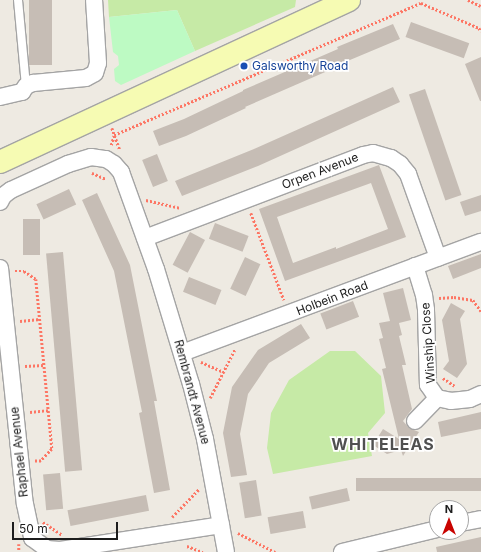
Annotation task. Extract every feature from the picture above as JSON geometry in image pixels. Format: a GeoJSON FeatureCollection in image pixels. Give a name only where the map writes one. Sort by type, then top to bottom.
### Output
{"type":"FeatureCollection","features":[{"type":"Feature","properties":{"kind":"main road"},"geometry":{"type":"LineString","coordinates":[[0,162],[349,0]]}},
{"type":"Feature","properties":{"kind":"street"},"geometry":{"type":"LineString","coordinates":[[0,97],[22,92],[26,86],[33,83],[86,78],[95,73],[98,63],[94,0]]}},
{"type":"Feature","properties":{"kind":"street","name":"Orpen Avenue"},"geometry":{"type":"LineString","coordinates":[[145,237],[363,155],[382,154],[400,164],[408,174],[438,258]]}},
{"type":"Feature","properties":{"kind":"street"},"geometry":{"type":"LineString","coordinates":[[0,202],[3,196],[11,190],[68,164],[86,158],[106,159],[114,164],[121,172],[145,237]]}},
{"type":"Feature","properties":{"kind":"street","name":"Rembrandt Avenue"},"geometry":{"type":"LineString","coordinates":[[145,237],[182,353],[200,418],[226,552]]}},
{"type":"Feature","properties":{"kind":"street","name":"Holbein Road"},"geometry":{"type":"LineString","coordinates":[[182,353],[481,242]]}},
{"type":"Feature","properties":{"kind":"street","name":"Winship Close"},"geometry":{"type":"LineString","coordinates":[[415,266],[425,300],[428,385],[437,398],[451,401],[477,396]]}},
{"type":"Feature","properties":{"kind":"street","name":"Raphael Avenue"},"geometry":{"type":"LineString","coordinates":[[0,268],[20,461],[26,510],[32,538],[47,548],[60,550],[221,525]]}},
{"type":"Feature","properties":{"kind":"street"},"geometry":{"type":"LineString","coordinates":[[415,421],[437,398]]}},
{"type":"Feature","properties":{"kind":"street"},"geometry":{"type":"LineString","coordinates":[[469,522],[481,519]]}},
{"type":"Feature","properties":{"kind":"street"},"geometry":{"type":"LineString","coordinates":[[342,552],[429,531]]}},
{"type":"Feature","properties":{"kind":"lane"},"geometry":{"type":"LineString","coordinates":[[18,0],[26,86]]}},
{"type":"Feature","properties":{"kind":"path"},"geometry":{"type":"LineString","coordinates":[[468,0],[481,6]]}},
{"type":"Feature","properties":{"kind":"path"},"geometry":{"type":"LineString","coordinates":[[114,135],[422,1],[480,30],[481,24]]}},
{"type":"Feature","properties":{"kind":"path"},"geometry":{"type":"LineString","coordinates":[[106,112],[124,160],[121,172]]}},
{"type":"Feature","properties":{"kind":"path"},"geometry":{"type":"LineString","coordinates":[[130,196],[206,215]]}},
{"type":"Feature","properties":{"kind":"path"},"geometry":{"type":"LineString","coordinates":[[245,200],[289,314]]}},
{"type":"Feature","properties":{"kind":"path"},"geometry":{"type":"LineString","coordinates":[[0,273],[24,270],[36,279],[52,449],[41,461],[20,461]]}},
{"type":"Feature","properties":{"kind":"path"},"geometry":{"type":"LineString","coordinates":[[425,300],[454,297],[473,300],[481,311]]}},
{"type":"Feature","properties":{"kind":"path"},"geometry":{"type":"LineString","coordinates":[[6,322],[40,319]]}},
{"type":"Feature","properties":{"kind":"path"},"geometry":{"type":"LineString","coordinates":[[200,418],[244,330]]}},
{"type":"Feature","properties":{"kind":"path"},"geometry":{"type":"LineString","coordinates":[[10,367],[44,365]]}},
{"type":"Feature","properties":{"kind":"path"},"geometry":{"type":"LineString","coordinates":[[428,367],[477,396]]}},
{"type":"Feature","properties":{"kind":"path"},"geometry":{"type":"LineString","coordinates":[[26,510],[79,547]]}},
{"type":"Feature","properties":{"kind":"path"},"geometry":{"type":"LineString","coordinates":[[221,525],[275,552]]}},
{"type":"Feature","properties":{"kind":"green space"},"geometry":{"type":"Polygon","coordinates":[[[108,0],[296,0],[295,7],[195,51],[177,10],[109,17],[108,0]]]}},
{"type":"Feature","properties":{"kind":"green space"},"geometry":{"type":"Polygon","coordinates":[[[177,10],[195,51],[121,85],[115,81],[114,69],[119,65],[118,56],[113,52],[109,17],[177,10]]]}},
{"type":"Feature","properties":{"kind":"green space"},"geometry":{"type":"Polygon","coordinates":[[[330,351],[355,351],[381,376],[385,413],[368,433],[372,456],[273,474],[267,448],[271,413],[289,380],[330,351]]]}},
{"type":"Feature","properties":{"kind":"building"},"geometry":{"type":"Polygon","coordinates":[[[29,0],[52,0],[52,65],[29,65],[29,0]]]}},
{"type":"Feature","properties":{"kind":"building"},"geometry":{"type":"Polygon","coordinates":[[[411,22],[469,43],[464,58],[406,37],[411,22]]]}},
{"type":"Feature","properties":{"kind":"building"},"geometry":{"type":"Polygon","coordinates":[[[393,24],[400,39],[245,107],[246,108],[186,136],[159,146],[153,131],[184,119],[243,90],[338,49],[337,47],[393,24]]]}},
{"type":"Feature","properties":{"kind":"building"},"geometry":{"type":"Polygon","coordinates":[[[481,57],[481,101],[480,101],[465,64],[481,57]]]}},
{"type":"Feature","properties":{"kind":"building"},"geometry":{"type":"Polygon","coordinates":[[[393,87],[400,102],[258,166],[182,196],[175,181],[254,149],[393,87]]]}},
{"type":"Feature","properties":{"kind":"building"},"geometry":{"type":"Polygon","coordinates":[[[425,89],[461,195],[445,200],[409,95],[425,89]]]}},
{"type":"Feature","properties":{"kind":"building"},"geometry":{"type":"Polygon","coordinates":[[[157,154],[168,181],[153,187],[142,160],[157,154]]]}},
{"type":"Feature","properties":{"kind":"building"},"geometry":{"type":"Polygon","coordinates":[[[379,165],[406,237],[285,281],[259,209],[379,165]],[[371,183],[277,217],[293,263],[336,247],[336,249],[388,229],[371,183]]]}},
{"type":"Feature","properties":{"kind":"building"},"geometry":{"type":"Polygon","coordinates":[[[69,189],[76,204],[44,220],[36,204],[69,189]]]}},
{"type":"Feature","properties":{"kind":"building"},"geometry":{"type":"Polygon","coordinates":[[[97,193],[130,265],[157,401],[154,401],[170,490],[154,493],[139,413],[142,412],[114,271],[82,200],[97,193]]]}},
{"type":"Feature","properties":{"kind":"building"},"geometry":{"type":"Polygon","coordinates":[[[481,195],[481,211],[465,216],[460,202],[481,195]]]}},
{"type":"Feature","properties":{"kind":"building"},"geometry":{"type":"Polygon","coordinates":[[[23,219],[40,219],[40,255],[23,255],[23,219]]]}},
{"type":"Feature","properties":{"kind":"building"},"geometry":{"type":"Polygon","coordinates":[[[215,223],[249,236],[243,252],[209,239],[215,223]]]}},
{"type":"Feature","properties":{"kind":"building"},"geometry":{"type":"Polygon","coordinates":[[[190,232],[205,240],[188,273],[173,265],[190,232]]]}},
{"type":"Feature","properties":{"kind":"building"},"geometry":{"type":"Polygon","coordinates":[[[63,252],[82,470],[65,472],[46,253],[63,252]]]}},
{"type":"Feature","properties":{"kind":"building"},"geometry":{"type":"Polygon","coordinates":[[[481,254],[481,268],[453,279],[448,266],[481,254]]]}},
{"type":"Feature","properties":{"kind":"building"},"geometry":{"type":"Polygon","coordinates":[[[245,257],[260,264],[246,296],[230,289],[245,257]]]}},
{"type":"Feature","properties":{"kind":"building"},"geometry":{"type":"Polygon","coordinates":[[[189,277],[221,290],[215,305],[183,292],[189,277]]]}},
{"type":"Feature","properties":{"kind":"building"},"geometry":{"type":"Polygon","coordinates":[[[403,288],[411,320],[399,323],[402,335],[399,336],[406,365],[402,365],[412,409],[403,421],[409,428],[419,432],[410,446],[412,447],[408,448],[403,456],[401,450],[387,454],[373,445],[383,429],[399,439],[382,369],[386,368],[379,339],[383,338],[379,323],[390,321],[383,293],[403,288]]]}},
{"type":"Feature","properties":{"kind":"building"},"geometry":{"type":"Polygon","coordinates":[[[353,301],[359,317],[326,329],[320,314],[353,301]]]}},
{"type":"Feature","properties":{"kind":"building"},"geometry":{"type":"Polygon","coordinates":[[[451,303],[465,311],[460,319],[467,364],[457,378],[443,369],[449,361],[442,320],[451,303]]]}},
{"type":"Feature","properties":{"kind":"building"},"geometry":{"type":"Polygon","coordinates":[[[301,324],[310,338],[269,363],[248,394],[240,434],[247,475],[231,477],[223,433],[232,387],[258,350],[301,324]]]}},
{"type":"Feature","properties":{"kind":"building"},"geometry":{"type":"Polygon","coordinates":[[[481,412],[481,429],[441,437],[438,422],[481,412]]]}},
{"type":"Feature","properties":{"kind":"building"},"geometry":{"type":"Polygon","coordinates":[[[60,473],[63,509],[46,510],[43,474],[60,473]]]}},
{"type":"Feature","properties":{"kind":"building"},"geometry":{"type":"Polygon","coordinates":[[[356,478],[481,478],[481,491],[356,491],[356,478]]]}},
{"type":"Feature","properties":{"kind":"building"},"geometry":{"type":"Polygon","coordinates":[[[256,480],[262,516],[245,518],[239,483],[256,480]]]}},
{"type":"Feature","properties":{"kind":"building"},"geometry":{"type":"Polygon","coordinates":[[[347,488],[350,501],[312,509],[309,497],[347,488]]]}},
{"type":"Feature","properties":{"kind":"building"},"geometry":{"type":"Polygon","coordinates":[[[146,495],[149,511],[71,526],[67,510],[146,495]]]}},
{"type":"Feature","properties":{"kind":"building"},"geometry":{"type":"Polygon","coordinates":[[[303,511],[306,528],[270,534],[268,517],[303,511]]]}},
{"type":"Feature","properties":{"kind":"building"},"geometry":{"type":"Polygon","coordinates":[[[481,537],[481,552],[437,552],[436,547],[481,537]]]}},
{"type":"Feature","properties":{"kind":"place","name":"Galsworthy Road"},"geometry":{"type":"Point","coordinates":[244,66]}},
{"type":"Feature","properties":{"kind":"district","name":"WHITELEAS"},"geometry":{"type":"Point","coordinates":[383,444]}}]}
